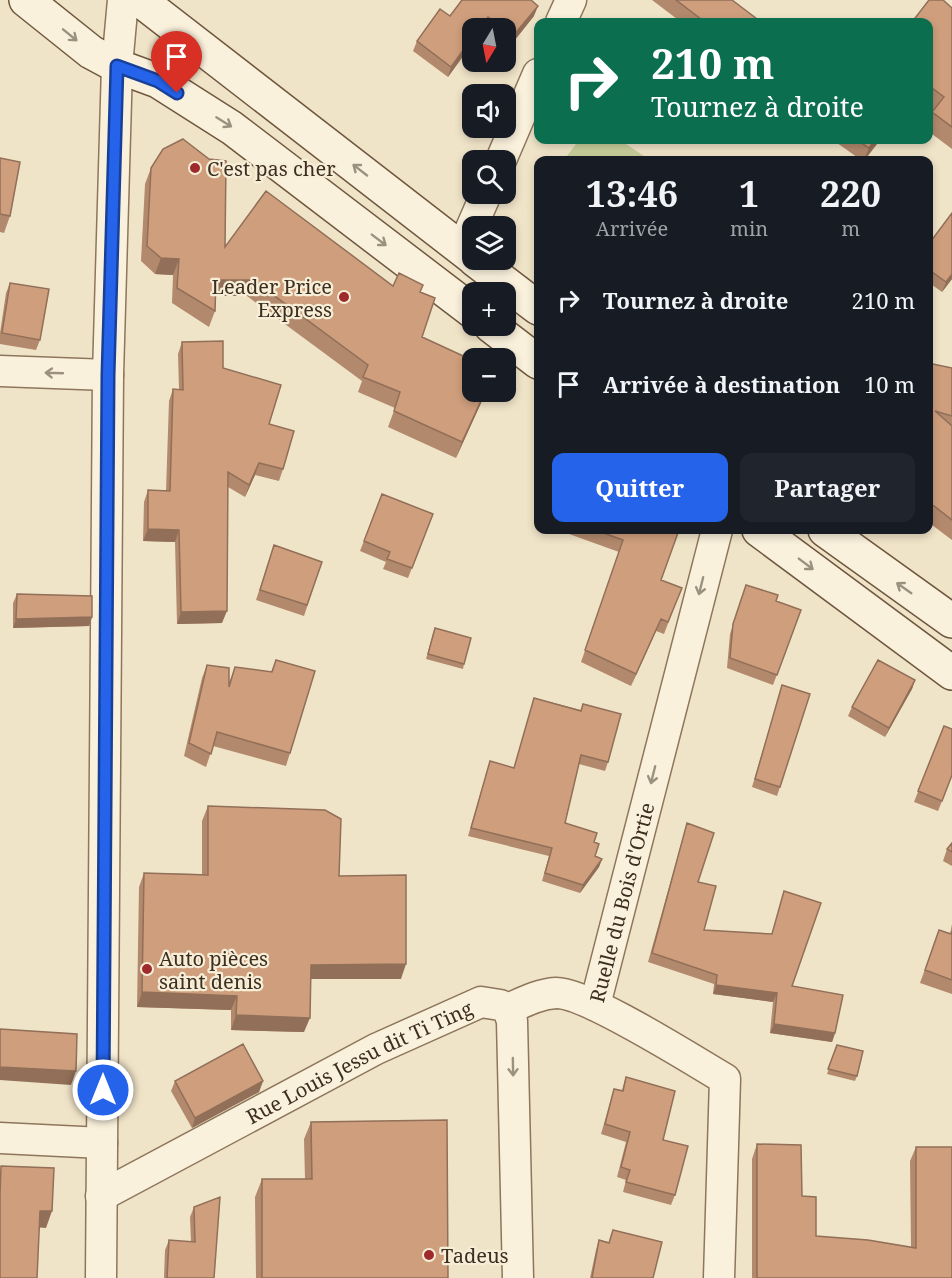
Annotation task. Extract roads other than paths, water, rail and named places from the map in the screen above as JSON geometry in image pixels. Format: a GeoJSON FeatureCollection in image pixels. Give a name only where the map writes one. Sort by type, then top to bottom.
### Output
{"type":"FeatureCollection","features":[{"type":"Feature","properties":{"kind":"main road"},"geometry":{"type":"LineString","coordinates":[[26,0],[91,52],[117,66],[158,81],[232,128],[462,303]]}},
{"type":"Feature","properties":{"kind":"main road"},"geometry":{"type":"LineString","coordinates":[[140,0],[462,249]]}},
{"type":"Feature","properties":{"kind":"main road"},"geometry":{"type":"LineString","coordinates":[[489,270],[534,305]]}},
{"type":"Feature","properties":{"kind":"main road"},"geometry":{"type":"LineString","coordinates":[[504,336],[534,359]]}},
{"type":"Feature","properties":{"kind":"main road"},"geometry":{"type":"LineString","coordinates":[[764,534],[952,673]]}},
{"type":"Feature","properties":{"kind":"main road"},"geometry":{"type":"LineString","coordinates":[[831,534],[952,621]]}},
{"type":"Feature","properties":{"kind":"street"},"geometry":{"type":"LineString","coordinates":[[101,1278],[108,375],[117,66],[123,0]]}},
{"type":"Feature","properties":{"kind":"street"},"geometry":{"type":"LineString","coordinates":[[563,18],[571,0]]}},
{"type":"Feature","properties":{"kind":"street"},"geometry":{"type":"LineString","coordinates":[[505,150],[534,83]]}},
{"type":"Feature","properties":{"kind":"street"},"geometry":{"type":"LineString","coordinates":[[0,371],[108,375]]}},
{"type":"Feature","properties":{"kind":"street","name":"Ruelle du Bois d'Ortie"},"geometry":{"type":"LineString","coordinates":[[716,534],[595,1005],[725,1079],[719,1278]]}},
{"type":"Feature","properties":{"kind":"street"},"geometry":{"type":"LineString","coordinates":[[518,1278],[512,1021],[508,1010],[532,998],[559,993],[595,1005]]}},
{"type":"Feature","properties":{"kind":"street","name":"Rue Louis Jessu dit Ti Ting"},"geometry":{"type":"LineString","coordinates":[[101,1196],[376,1049],[481,1002],[500,1005],[508,1010]]}},
{"type":"Feature","properties":{"kind":"street"},"geometry":{"type":"LineString","coordinates":[[0,1138],[102,1143]]}},
{"type":"Feature","properties":{"kind":"place","name":"C'est pas cher"},"geometry":{"type":"Point","coordinates":[195,168]}},
{"type":"Feature","properties":{"kind":"place","name":"Leader Price Express"},"geometry":{"type":"Point","coordinates":[344,297]}},
{"type":"Feature","properties":{"kind":"place","name":"Auto pièces saint denis"},"geometry":{"type":"Point","coordinates":[147,969]}},
{"type":"Feature","properties":{"kind":"place","name":"Tadeus"},"geometry":{"type":"Point","coordinates":[429,1255]}}]}
